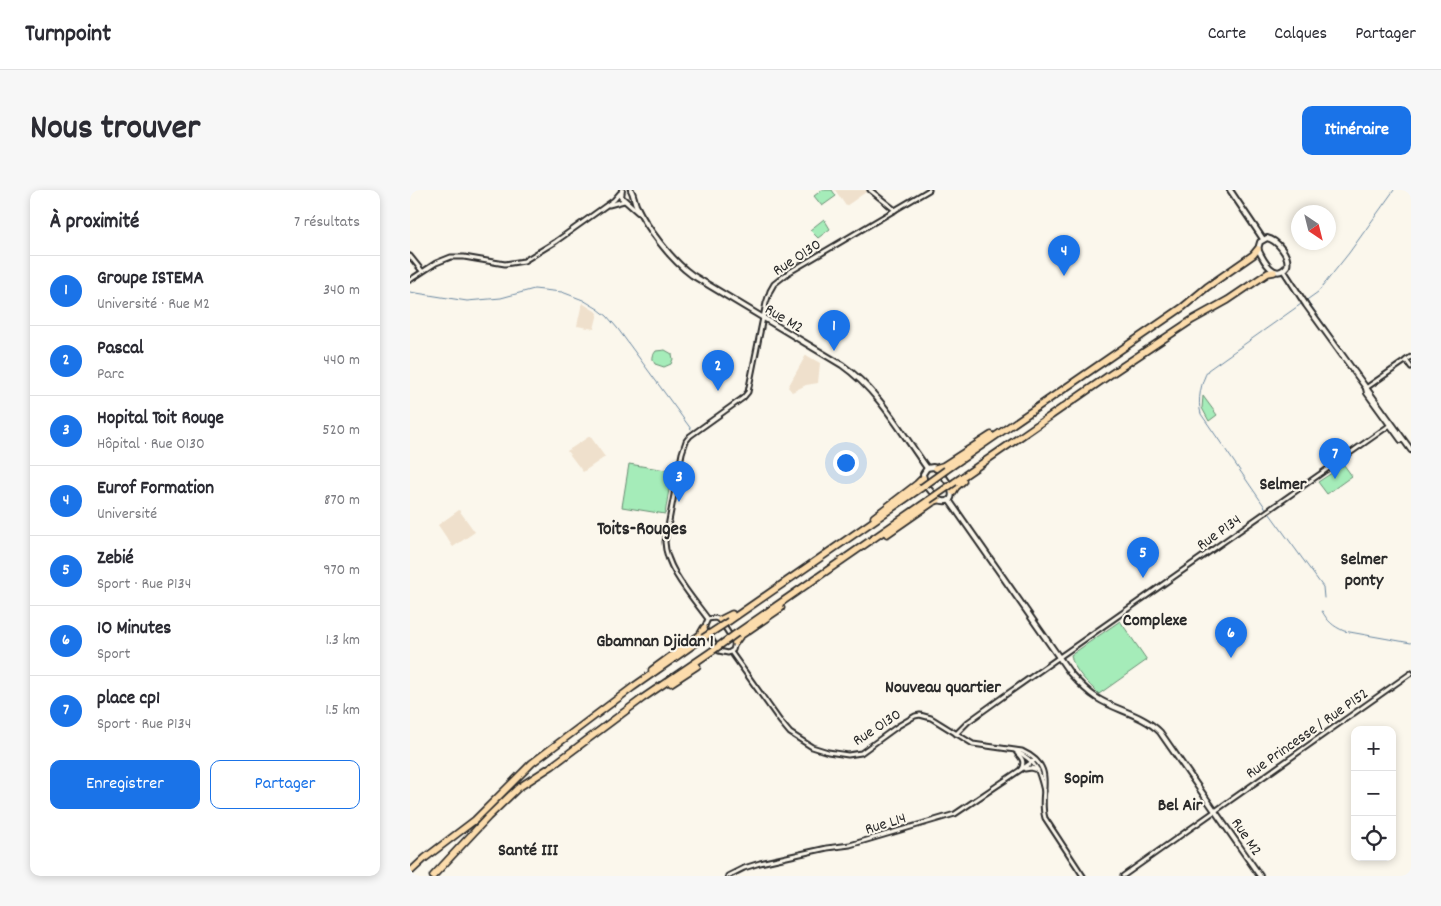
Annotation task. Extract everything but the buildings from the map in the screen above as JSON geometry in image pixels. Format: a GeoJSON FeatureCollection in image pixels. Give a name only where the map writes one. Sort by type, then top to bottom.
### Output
{"type":"FeatureCollection","features":[{"type":"Feature","properties":{"kind":"highway"},"geometry":{"type":"LineString","coordinates":[[410,872],[425,858],[475,820],[532,763],[633,687],[1183,307],[1207,287],[1253,255],[1258,249]]}},
{"type":"Feature","properties":{"kind":"highway"},"geometry":{"type":"LineString","coordinates":[[433,876],[513,792],[578,748],[643,698],[716,651],[737,633],[1035,426],[1192,320],[1228,300],[1268,273],[1274,272]]}},
{"type":"Feature","properties":{"kind":"highway"},"geometry":{"type":"LineString","coordinates":[[936,468],[944,466],[981,440],[1028,413]]}},
{"type":"Feature","properties":{"kind":"highway"},"geometry":{"type":"LineString","coordinates":[[953,492],[960,483],[996,458],[1035,426]]}},
{"type":"Feature","properties":{"kind":"highway"},"geometry":{"type":"LineString","coordinates":[[840,544],[923,478]]}},
{"type":"Feature","properties":{"kind":"highway"},"geometry":{"type":"LineString","coordinates":[[848,557],[899,527],[938,500]]}},
{"type":"Feature","properties":{"kind":"highway"},"geometry":{"type":"LineString","coordinates":[[720,620],[795,574]]}},
{"type":"Feature","properties":{"kind":"highway"},"geometry":{"type":"LineString","coordinates":[[735,642],[740,636],[782,606],[794,594]]}},
{"type":"Feature","properties":{"kind":"highway"},"geometry":{"type":"LineString","coordinates":[[633,687],[658,665],[700,635],[704,628]]}},
{"type":"Feature","properties":{"kind":"main road"},"geometry":{"type":"LineString","coordinates":[[1230,190],[1263,239]]}},
{"type":"Feature","properties":{"kind":"main road"},"geometry":{"type":"LineString","coordinates":[[621,191],[620,197],[643,217]]}},
{"type":"Feature","properties":{"kind":"main road"},"geometry":{"type":"LineString","coordinates":[[625,201],[630,200],[633,192]]}},
{"type":"Feature","properties":{"kind":"main road"},"geometry":{"type":"LineString","coordinates":[[633,192],[635,203],[643,217]]}},
{"type":"Feature","properties":{"kind":"main road","name":"Rue M2"},"geometry":{"type":"LineString","coordinates":[[643,217],[668,253],[682,268],[842,365],[868,386],[927,468]]}},
{"type":"Feature","properties":{"kind":"main road"},"geometry":{"type":"LineString","coordinates":[[1263,239],[1273,239],[1281,248],[1289,261],[1284,271],[1274,272],[1258,249],[1263,239]]}},
{"type":"Feature","properties":{"kind":"main road"},"geometry":{"type":"LineString","coordinates":[[1284,271],[1411,450]]}},
{"type":"Feature","properties":{"kind":"main road"},"geometry":{"type":"LineString","coordinates":[[1366,388],[1367,393],[1411,454]]}},
{"type":"Feature","properties":{"kind":"main road"},"geometry":{"type":"LineString","coordinates":[[927,468],[936,468],[951,487],[953,492],[949,500],[938,500],[924,484],[923,474],[927,468]]}},
{"type":"Feature","properties":{"kind":"main road"},"geometry":{"type":"LineString","coordinates":[[949,500],[1060,657]]}},
{"type":"Feature","properties":{"kind":"main road","name":"Rue M2"},"geometry":{"type":"LineString","coordinates":[[1060,657],[1070,673],[1091,694],[1143,719],[1155,728],[1170,745],[1260,876]]}},
{"type":"Feature","properties":{"kind":"street"},"geometry":{"type":"LineString","coordinates":[[870,190],[895,210]]}},
{"type":"Feature","properties":{"kind":"street","name":"Rue O130"},"geometry":{"type":"LineString","coordinates":[[708,619],[670,564],[665,553],[665,542],[684,444],[690,436],[738,403],[748,392],[770,291],[780,278],[929,190]]}},
{"type":"Feature","properties":{"kind":"street"},"geometry":{"type":"LineString","coordinates":[[410,280],[441,260],[451,257],[464,257],[506,264],[524,261],[555,242],[604,207],[617,197],[621,191]]}},
{"type":"Feature","properties":{"kind":"street"},"geometry":{"type":"LineString","coordinates":[[604,207],[625,201]]}},
{"type":"Feature","properties":{"kind":"street"},"geometry":{"type":"LineString","coordinates":[[410,256],[422,272]]}},
{"type":"Feature","properties":{"kind":"street"},"geometry":{"type":"LineString","coordinates":[[1366,388],[1411,357]]}},
{"type":"Feature","properties":{"kind":"street"},"geometry":{"type":"LineString","coordinates":[[1406,360],[1411,366]]}},
{"type":"Feature","properties":{"kind":"street","name":"Rue P134"},"geometry":{"type":"LineString","coordinates":[[956,734],[968,722],[1390,425]]}},
{"type":"Feature","properties":{"kind":"street"},"geometry":{"type":"LineString","coordinates":[[715,618],[720,620],[735,642],[731,652],[716,651],[704,628],[708,619],[715,618]]}},
{"type":"Feature","properties":{"kind":"street","name":"Rue O130"},"geometry":{"type":"LineString","coordinates":[[731,652],[790,733],[812,747],[828,752],[855,755],[861,753],[910,719],[920,715],[931,718],[979,746],[1014,750],[1034,761],[1044,776],[1043,805],[1045,818],[1083,876]]}},
{"type":"Feature","properties":{"kind":"street","name":"Rue Princesse / Rue P152"},"geometry":{"type":"LineString","coordinates":[[1123,876],[1411,673]]}},
{"type":"Feature","properties":{"kind":"street"},"geometry":{"type":"LineString","coordinates":[[1014,750],[1023,763],[1017,773]]}},
{"type":"Feature","properties":{"kind":"street","name":"Rue O130"},"geometry":{"type":"LineString","coordinates":[[1034,761],[1039,771],[1044,792]]}},
{"type":"Feature","properties":{"kind":"street","name":"Rue L14"},"geometry":{"type":"LineString","coordinates":[[728,876],[744,868],[850,845],[955,814],[1034,761]]}},
{"type":"Feature","properties":{"kind":"street"},"geometry":{"type":"LineString","coordinates":[[1022,770],[1031,768],[1039,771]]}},
{"type":"Feature","properties":{"kind":"shaded area"},"geometry":{"type":"Polygon","coordinates":[[[835,190],[869,190],[846,206],[835,190]]]}},
{"type":"Feature","properties":{"kind":"shaded area"},"geometry":{"type":"Polygon","coordinates":[[[582,303],[598,313],[594,329],[577,326],[582,303]]]}},
{"type":"Feature","properties":{"kind":"shaded area"},"geometry":{"type":"Polygon","coordinates":[[[806,355],[820,363],[818,383],[806,385],[792,392],[788,387],[806,355]]]}},
{"type":"Feature","properties":{"kind":"shaded area"},"geometry":{"type":"Polygon","coordinates":[[[590,436],[605,457],[583,472],[567,451],[590,436]]]}},
{"type":"Feature","properties":{"kind":"shaded area"},"geometry":{"type":"Polygon","coordinates":[[[459,510],[475,532],[453,547],[438,525],[459,510]]]}},
{"type":"Feature","properties":{"kind":"green space"},"geometry":{"type":"Polygon","coordinates":[[[822,190],[832,190],[836,196],[822,206],[814,196],[822,190]]]}},
{"type":"Feature","properties":{"kind":"green space"},"geometry":{"type":"Polygon","coordinates":[[[824,219],[830,229],[818,238],[810,230],[824,219]]]}},
{"type":"Feature","properties":{"kind":"green space"},"geometry":{"type":"Polygon","coordinates":[[[665,350],[672,354],[671,364],[664,367],[655,364],[653,358],[656,351],[665,350]]]}},
{"type":"Feature","properties":{"kind":"green space"},"geometry":{"type":"Polygon","coordinates":[[[1203,396],[1217,415],[1209,421],[1202,408],[1203,396]]]}},
{"type":"Feature","properties":{"kind":"green space"},"geometry":{"type":"Polygon","coordinates":[[[629,464],[672,471],[665,514],[622,507],[629,464]]]}},
{"type":"Feature","properties":{"kind":"green space"},"geometry":{"type":"Polygon","coordinates":[[[1344,465],[1352,476],[1327,494],[1318,482],[1344,465]]]}},
{"type":"Feature","properties":{"kind":"green space"},"geometry":{"type":"Polygon","coordinates":[[[1120,621],[1147,660],[1099,694],[1078,671],[1071,655],[1120,621]]]}},
{"type":"Feature","properties":{"kind":"waterway"},"geometry":{"type":"LineString","coordinates":[[1324,598],[1323,587],[1201,414],[1200,392],[1208,370],[1318,292],[1349,253],[1394,190]]}},
{"type":"Feature","properties":{"kind":"waterway"},"geometry":{"type":"LineString","coordinates":[[410,292],[467,301],[501,298],[534,289],[562,292],[583,300],[607,316],[618,329],[691,429]]}},
{"type":"Feature","properties":{"kind":"waterway"},"geometry":{"type":"LineString","coordinates":[[1307,300],[1411,446]]}},
{"type":"Feature","properties":{"kind":"waterway"},"geometry":{"type":"LineString","coordinates":[[1322,611],[1331,623],[1344,631],[1411,643]]}},
{"type":"Feature","properties":{"kind":"place","name":"Eurof Formation"},"geometry":{"type":"Point","coordinates":[1064,276]}},
{"type":"Feature","properties":{"kind":"place","name":"Groupe ISTEMA"},"geometry":{"type":"Point","coordinates":[834,351]}},
{"type":"Feature","properties":{"kind":"place","name":"Pascal"},"geometry":{"type":"Point","coordinates":[718,391]}},
{"type":"Feature","properties":{"kind":"place","name":"place cp1"},"geometry":{"type":"Point","coordinates":[1335,479]}},
{"type":"Feature","properties":{"kind":"place","name":"Hopital Toit Rouge"},"geometry":{"type":"Point","coordinates":[679,502]}},
{"type":"Feature","properties":{"kind":"place","name":"Zebié"},"geometry":{"type":"Point","coordinates":[1143,578]}},
{"type":"Feature","properties":{"kind":"place","name":"1O Minutes"},"geometry":{"type":"Point","coordinates":[1231,658]}},
{"type":"Feature","properties":{"kind":"district","name":"Selmer"},"geometry":{"type":"Point","coordinates":[1283,483]}},
{"type":"Feature","properties":{"kind":"district","name":"Toits-Rouges"},"geometry":{"type":"Point","coordinates":[642,527]}},
{"type":"Feature","properties":{"kind":"district","name":"Selmer ponty"},"geometry":{"type":"Point","coordinates":[1364,568]}},
{"type":"Feature","properties":{"kind":"district","name":"Complexe"},"geometry":{"type":"Point","coordinates":[1155,619]}},
{"type":"Feature","properties":{"kind":"district","name":"Gbamnan Djidan 1"},"geometry":{"type":"Point","coordinates":[655,640]}},
{"type":"Feature","properties":{"kind":"district","name":"Nouveau quartier"},"geometry":{"type":"Point","coordinates":[943,686]}},
{"type":"Feature","properties":{"kind":"district","name":"Sopim"},"geometry":{"type":"Point","coordinates":[1084,777]}},
{"type":"Feature","properties":{"kind":"district","name":"Bel Air"},"geometry":{"type":"Point","coordinates":[1180,804]}},
{"type":"Feature","properties":{"kind":"district","name":"Santé III"},"geometry":{"type":"Point","coordinates":[528,849]}}]}
